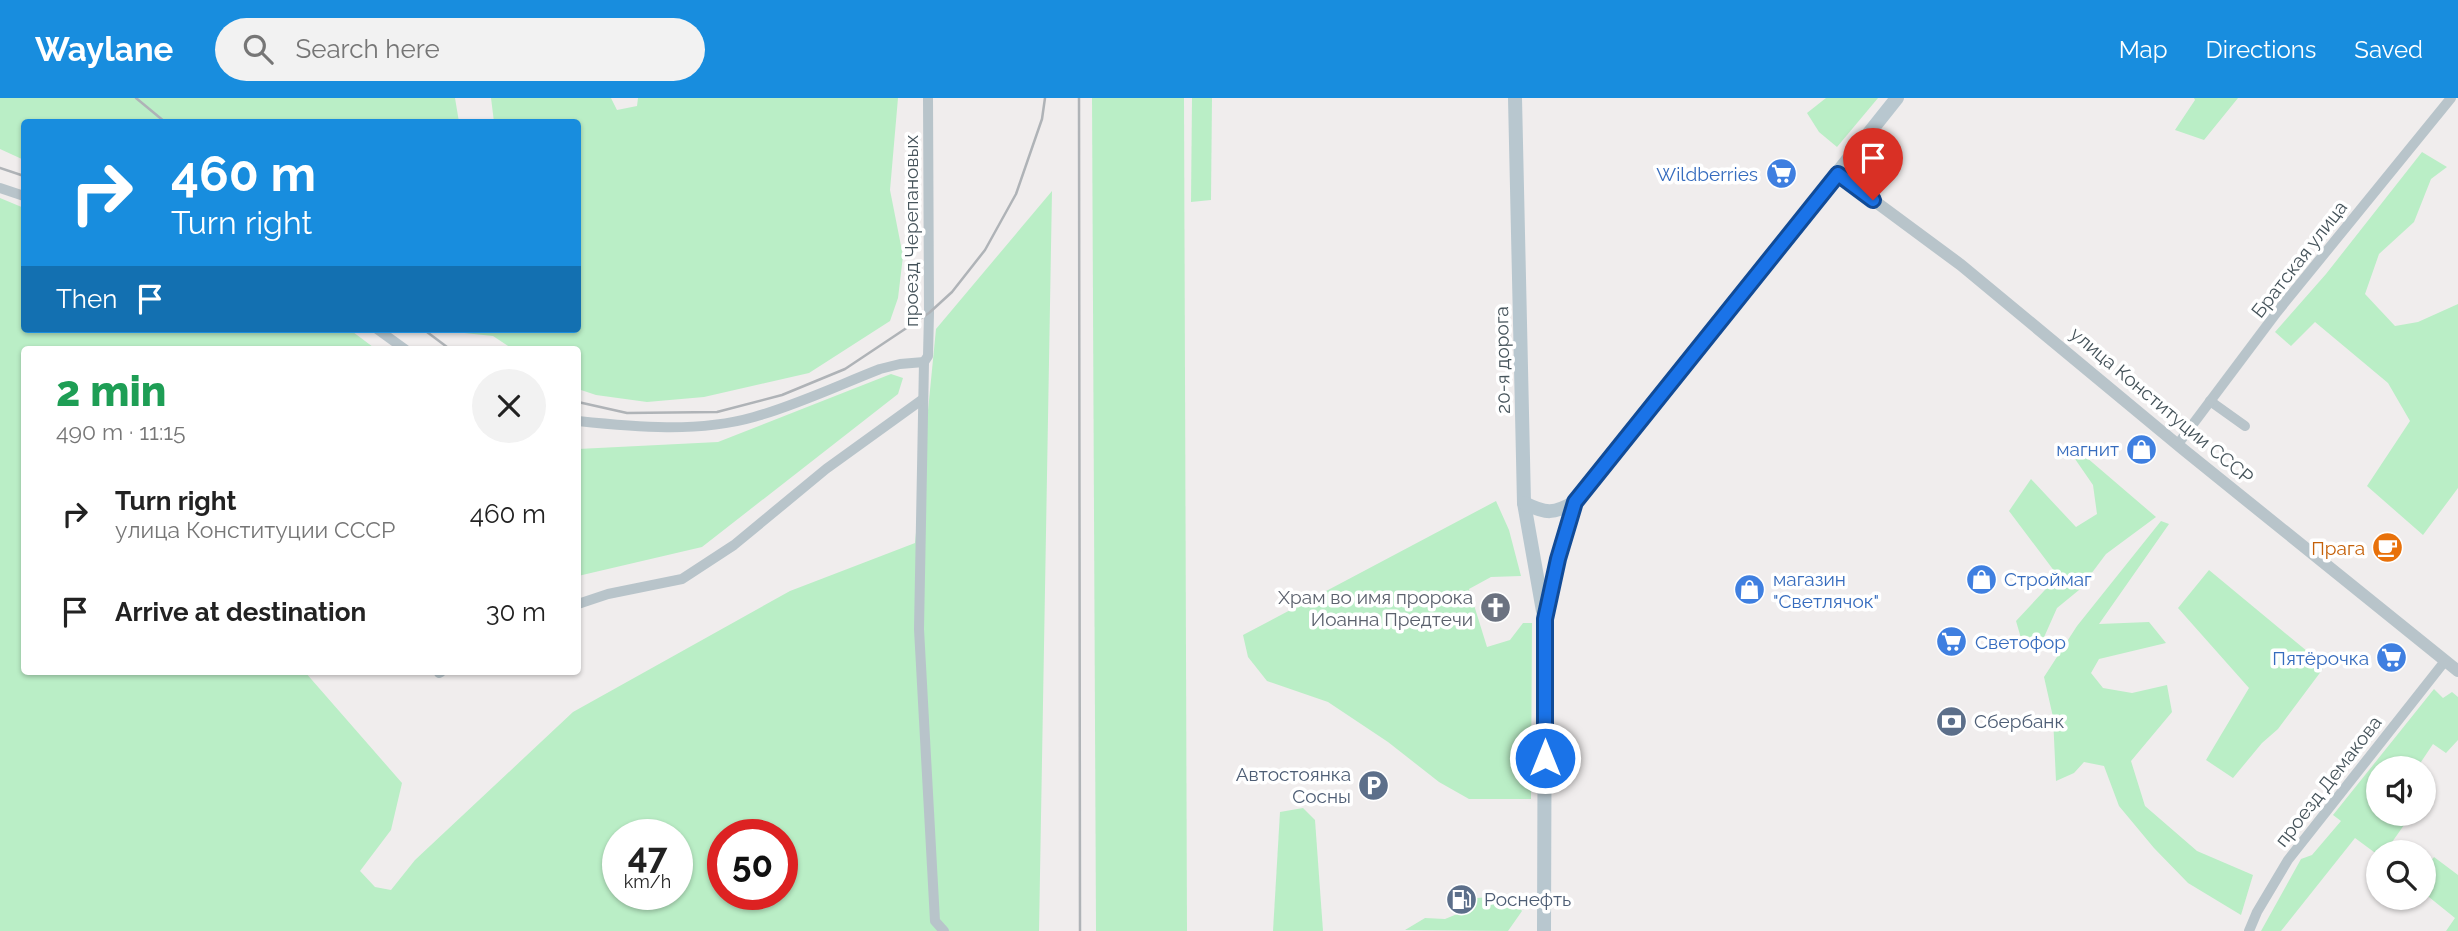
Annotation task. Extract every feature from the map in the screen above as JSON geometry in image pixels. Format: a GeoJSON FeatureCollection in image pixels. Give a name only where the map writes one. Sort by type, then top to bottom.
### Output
{"type":"FeatureCollection","features":[{"type":"Feature","properties":{"kind":"main road","name":"20-я дорога"},"geometry":{"type":"LineString","coordinates":[[1515,98],[1524,503],[1545,619]]}},
{"type":"Feature","properties":{"kind":"main road"},"geometry":{"type":"LineString","coordinates":[[1524,503],[1538,510],[1559,511],[1575,502],[1897,98]]}},
{"type":"Feature","properties":{"kind":"main road"},"geometry":{"type":"LineString","coordinates":[[1544,931],[1545,619],[1558,559],[1575,502]]}},
{"type":"Feature","properties":{"kind":"street","name":"проезд Черепановых"},"geometry":{"type":"LineString","coordinates":[[928,98],[929,313],[928,355],[923,362],[919,629],[931,926]]}},
{"type":"Feature","properties":{"kind":"street","name":"Братская улица"},"geometry":{"type":"LineString","coordinates":[[2178,444],[2322,256],[2451,98]]}},
{"type":"Feature","properties":{"kind":"street","name":"улица Конституции СССР"},"geometry":{"type":"LineString","coordinates":[[1838,174],[1961,265],[2458,671]]}},
{"type":"Feature","properties":{"kind":"street"},"geometry":{"type":"LineString","coordinates":[[0,188],[21,195]]}},
{"type":"Feature","properties":{"kind":"street"},"geometry":{"type":"LineString","coordinates":[[383,333],[400,346]]}},
{"type":"Feature","properties":{"kind":"street"},"geometry":{"type":"LineString","coordinates":[[581,421],[654,428],[744,419],[880,369],[923,362]]}},
{"type":"Feature","properties":{"kind":"street"},"geometry":{"type":"LineString","coordinates":[[581,603],[608,594],[682,579],[734,545],[826,469],[923,399]]}},
{"type":"Feature","properties":{"kind":"street"},"geometry":{"type":"LineString","coordinates":[[2210,401],[2245,426]]}},
{"type":"Feature","properties":{"kind":"street","name":"проезд Демакова"},"geometry":{"type":"LineString","coordinates":[[2249,931],[2257,912],[2288,860],[2445,661]]}},
{"type":"Feature","properties":{"kind":"street"},"geometry":{"type":"LineString","coordinates":[[931,926],[944,931]]}},
{"type":"Feature","properties":{"kind":"green space"},"geometry":{"type":"Polygon","coordinates":[[[0,98],[455,98],[458,119],[21,119],[21,159],[0,149],[0,98]]]}},
{"type":"Feature","properties":{"kind":"green space"},"geometry":{"type":"Polygon","coordinates":[[[491,98],[611,98],[617,110],[637,106],[638,98],[898,98],[890,190],[903,256],[898,298],[890,321],[809,373],[704,397],[647,402],[596,395],[581,390],[581,346],[508,346],[493,336],[464,333],[581,333],[581,119],[494,119],[491,98]]]}},
{"type":"Feature","properties":{"kind":"green space"},"geometry":{"type":"Polygon","coordinates":[[[1092,98],[1184,98],[1187,931],[1096,931],[1092,98]]]}},
{"type":"Feature","properties":{"kind":"green space"},"geometry":{"type":"Polygon","coordinates":[[[1192,98],[1212,98],[1211,200],[1191,202],[1192,98]]]}},
{"type":"Feature","properties":{"kind":"green space"},"geometry":{"type":"Polygon","coordinates":[[[1826,98],[1878,98],[1837,147],[1819,132],[1807,113],[1826,98]]]}},
{"type":"Feature","properties":{"kind":"green space"},"geometry":{"type":"Polygon","coordinates":[[[2194,98],[2238,98],[2204,140],[2175,130],[2194,98]]]}},
{"type":"Feature","properties":{"kind":"green space"},"geometry":{"type":"Polygon","coordinates":[[[2422,152],[2447,167],[2431,179],[2414,222],[2379,254],[2365,294],[2395,326],[2418,322],[2458,304],[2458,488],[2423,535],[2367,486],[2410,421],[2388,383],[2315,322],[2291,346],[2275,332],[2326,274],[2422,152]]]}},
{"type":"Feature","properties":{"kind":"green space"},"geometry":{"type":"Polygon","coordinates":[[[1052,191],[1039,931],[0,931],[0,198],[21,207],[21,333],[354,333],[372,346],[21,346],[21,675],[308,675],[402,783],[391,830],[360,871],[375,887],[391,890],[415,860],[573,712],[790,591],[915,543],[936,329],[1052,191]]]}},
{"type":"Feature","properties":{"kind":"green space"},"geometry":{"type":"Polygon","coordinates":[[[891,374],[903,378],[898,394],[702,547],[581,575],[581,449],[718,442],[891,374]]]}},
{"type":"Feature","properties":{"kind":"green space"},"geometry":{"type":"Polygon","coordinates":[[[2079,451],[2156,517],[2106,554],[2079,590],[2057,608],[2041,644],[2025,652],[2016,621],[2058,576],[2009,511],[2031,479],[2076,527],[2097,514],[2093,485],[2073,456],[2079,451]]]}},
{"type":"Feature","properties":{"kind":"green space"},"geometry":{"type":"Polygon","coordinates":[[[1496,501],[1509,530],[1521,576],[1491,577],[1469,589],[1487,647],[1510,640],[1523,623],[1532,623],[1531,799],[1469,799],[1439,782],[1388,742],[1328,702],[1267,681],[1248,657],[1243,635],[1496,501]]]}},
{"type":"Feature","properties":{"kind":"green space"},"geometry":{"type":"Polygon","coordinates":[[[2161,521],[2169,524],[2099,624],[2149,622],[2166,643],[2099,659],[2091,673],[2103,688],[2132,693],[2167,685],[2172,712],[2131,761],[2145,806],[2197,851],[2253,875],[2241,915],[2188,883],[2154,848],[2119,806],[2104,766],[2084,762],[2074,773],[2056,781],[2053,717],[2044,677],[2077,626],[2161,521]]]}},
{"type":"Feature","properties":{"kind":"green space"},"geometry":{"type":"Polygon","coordinates":[[[2209,570],[2325,666],[2278,729],[2262,743],[2233,778],[2206,760],[2249,688],[2178,608],[2209,570]]]}},
{"type":"Feature","properties":{"kind":"green space"},"geometry":{"type":"Polygon","coordinates":[[[2434,689],[2443,698],[2452,692],[2458,697],[2458,740],[2446,753],[2433,744],[2425,756],[2380,756],[2434,689]]]}},
{"type":"Feature","properties":{"kind":"green space"},"geometry":{"type":"Polygon","coordinates":[[[2366,774],[2366,826],[2403,826],[2393,840],[2366,840],[2366,846],[2355,838],[2281,931],[2261,931],[2301,859],[2312,855],[2341,821],[2333,815],[2366,774]]]}},
{"type":"Feature","properties":{"kind":"green space"},"geometry":{"type":"Polygon","coordinates":[[[1303,808],[1315,820],[1323,931],[1273,931],[1280,812],[1303,808]]]}},
{"type":"Feature","properties":{"kind":"green space"},"geometry":{"type":"Polygon","coordinates":[[[2436,858],[2458,875],[2458,931],[2446,931],[2455,918],[2436,903],[2436,858]]]}},
{"type":"Feature","properties":{"kind":"green space"},"geometry":{"type":"Polygon","coordinates":[[[1502,896],[1516,903],[1522,911],[1508,931],[1405,930],[1425,918],[1445,919],[1462,912],[1477,898],[1502,896]]]}},
{"type":"Feature","properties":{"kind":"railway"},"geometry":{"type":"LineString","coordinates":[[136,98],[161,119]]}},
{"type":"Feature","properties":{"kind":"railway"},"geometry":{"type":"LineString","coordinates":[[581,403],[627,413],[717,412],[782,395],[845,369],[929,313],[952,292],[985,250],[1016,194],[1042,119],[1045,98]]}},
{"type":"Feature","properties":{"kind":"railway"},"geometry":{"type":"LineString","coordinates":[[1079,98],[1080,931]]}},
{"type":"Feature","properties":{"kind":"railway"},"geometry":{"type":"LineString","coordinates":[[0,168],[21,175]]}},
{"type":"Feature","properties":{"kind":"railway"},"geometry":{"type":"LineString","coordinates":[[428,333],[446,346]]}},
{"type":"Feature","properties":{"kind":"place","name":"Wildberries"},"geometry":{"type":"Point","coordinates":[1781,174]}},
{"type":"Feature","properties":{"kind":"place","name":"магнит"},"geometry":{"type":"Point","coordinates":[2142,449]}},
{"type":"Feature","properties":{"kind":"place","name":"Прага"},"geometry":{"type":"Point","coordinates":[2388,548]}},
{"type":"Feature","properties":{"kind":"place","name":"Строймаг"},"geometry":{"type":"Point","coordinates":[1981,579]}},
{"type":"Feature","properties":{"kind":"place","name":"магазин \"Светлячок\""},"geometry":{"type":"Point","coordinates":[1750,590]}},
{"type":"Feature","properties":{"kind":"place","name":"Храм во имя пророка Иоанна Предтечи"},"geometry":{"type":"Point","coordinates":[1496,608]}},
{"type":"Feature","properties":{"kind":"place","name":"Светофор"},"geometry":{"type":"Point","coordinates":[1952,642]}},
{"type":"Feature","properties":{"kind":"place","name":"Пятёрочка"},"geometry":{"type":"Point","coordinates":[2392,658]}},
{"type":"Feature","properties":{"kind":"place","name":"Сбербанк"},"geometry":{"type":"Point","coordinates":[1951,721]}},
{"type":"Feature","properties":{"kind":"place","name":"Автостоянка Сосны"},"geometry":{"type":"Point","coordinates":[1374,785]}},
{"type":"Feature","properties":{"kind":"place","name":"Роснефть"},"geometry":{"type":"Point","coordinates":[1461,899]}},
{"type":"Feature","properties":{"kind":"route"},"geometry":{"type":"LineString","coordinates":[[1545,758],[1545,619],[1558,559],[1575,502],[1838,174],[1873,200]]}}]}
